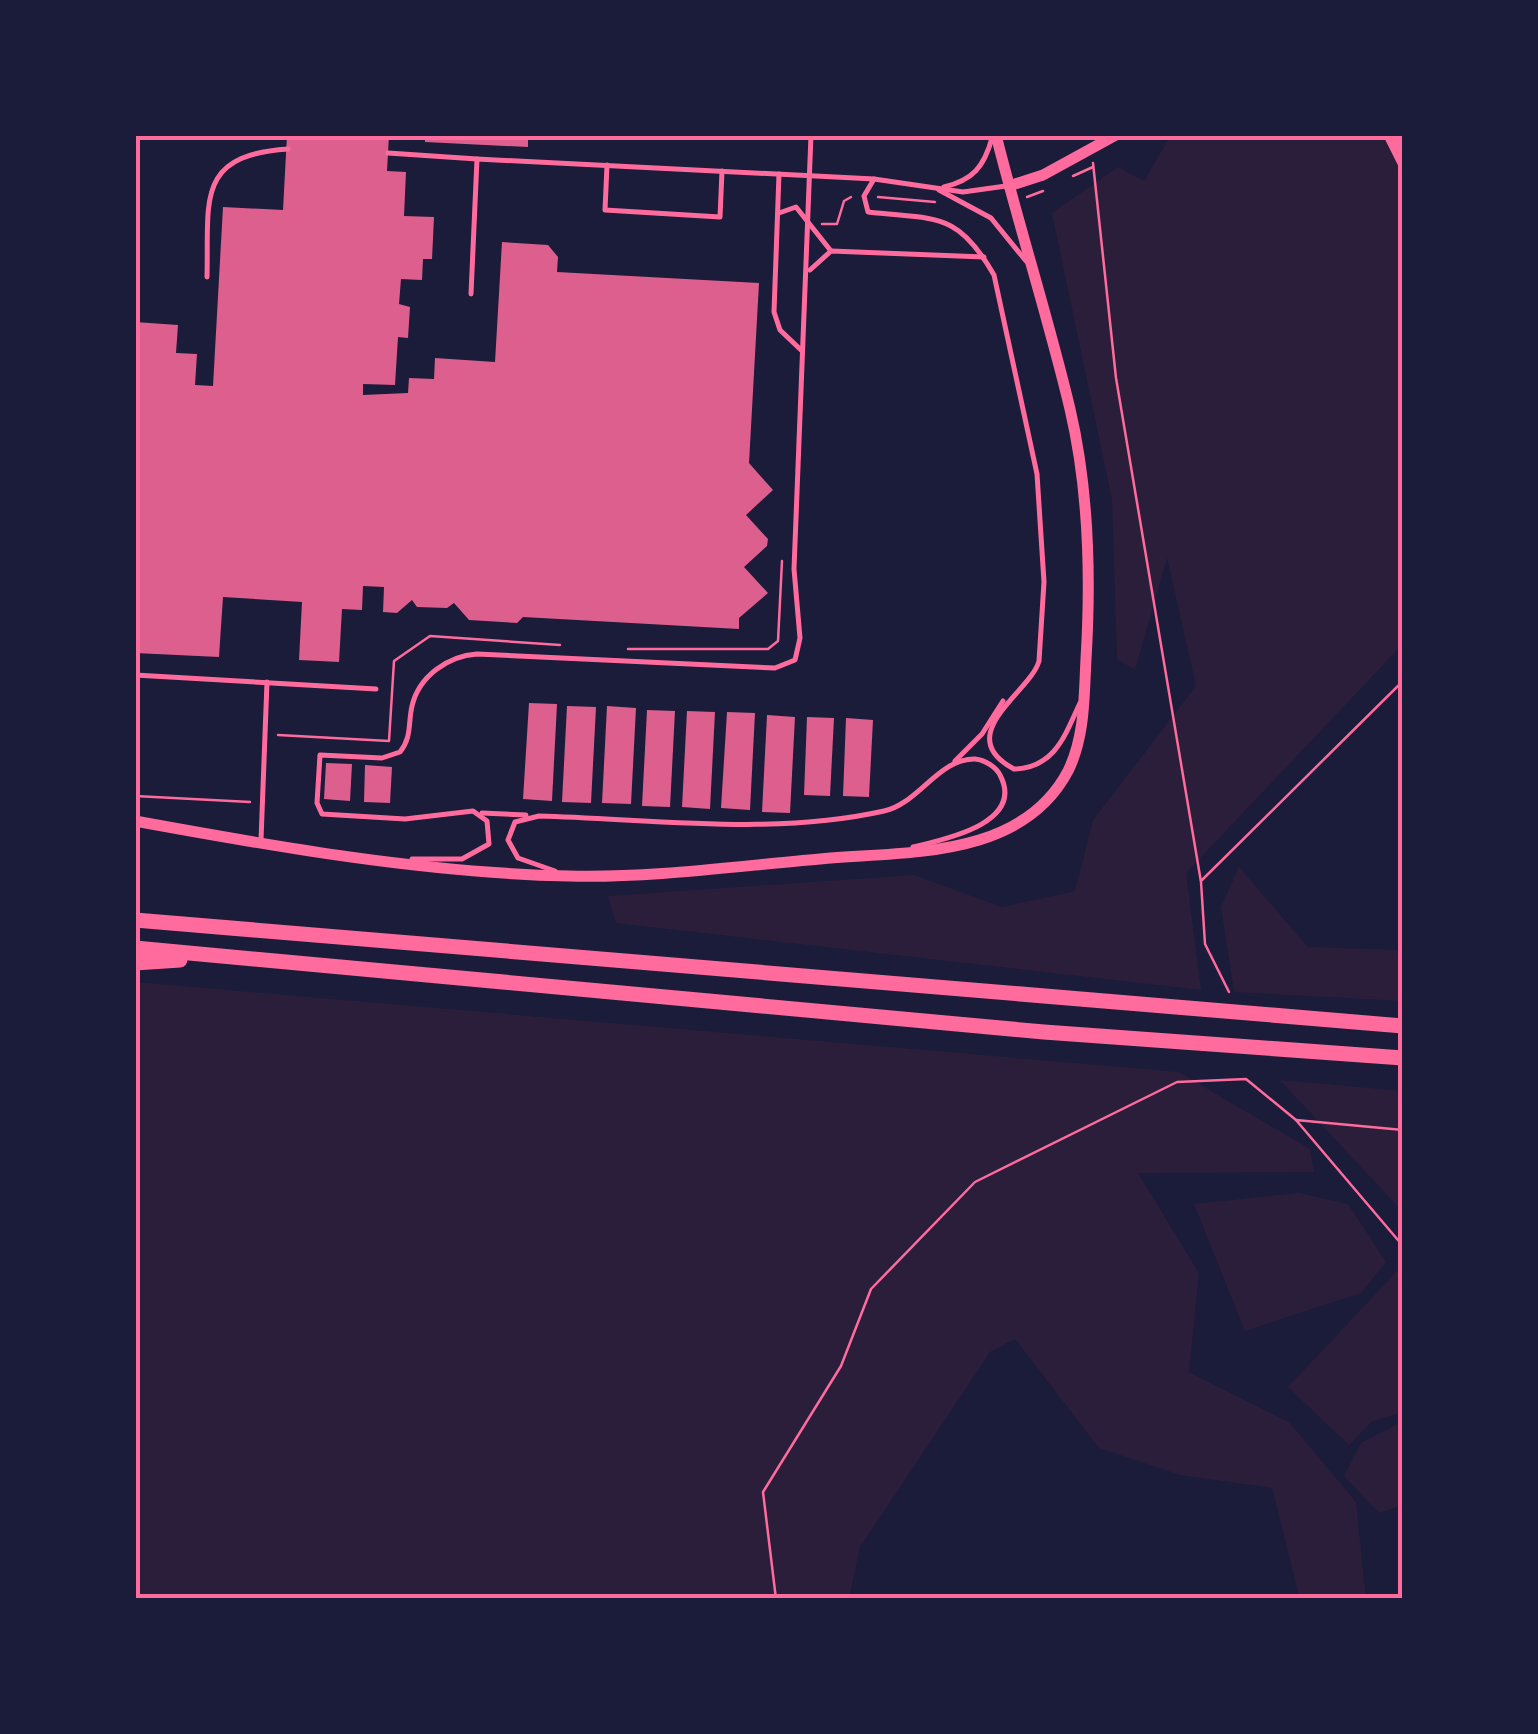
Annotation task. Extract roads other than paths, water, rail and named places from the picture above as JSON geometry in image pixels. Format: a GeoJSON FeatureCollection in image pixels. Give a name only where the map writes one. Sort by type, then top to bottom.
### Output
{"type":"FeatureCollection","features":[{"type":"Feature","properties":{"kind":"highway"},"geometry":{"type":"LineString","coordinates":[[138,920],[1403,1026]]}},
{"type":"Feature","properties":{"kind":"highway"},"geometry":{"type":"LineString","coordinates":[[135,948],[1044,1032],[1403,1058]]}},
{"type":"Feature","properties":{"kind":"highway"},"geometry":{"type":"LineString","coordinates":[[135,962],[224,958]]}},
{"type":"Feature","properties":{"kind":"street"},"geometry":{"type":"LineString","coordinates":[[135,822],[394,860],[569,876],[651,874],[981,842],[1044,801],[1068,771],[1082,726],[1088,624],[1082,479],[1070,411],[994,135]]}},
{"type":"Feature","properties":{"kind":"street"},"geometry":{"type":"LineString","coordinates":[[1009,186],[1043,175],[1116,135]]}},
{"type":"Feature","properties":{"kind":"street"},"geometry":{"type":"LineString","coordinates":[[1389,135],[1403,162]]}},
{"type":"Feature","properties":{"kind":"lane"},"geometry":{"type":"LineString","coordinates":[[936,188],[973,176],[983,165],[994,135]]}},
{"type":"Feature","properties":{"kind":"lane"},"geometry":{"type":"LineString","coordinates":[[811,136],[806,175],[805,258],[809,271],[794,570],[800,638],[795,660],[775,668],[467,655],[437,669],[420,686],[412,704],[407,742],[395,756],[320,755],[317,804],[322,814],[405,819],[477,813],[737,824],[887,811],[948,768],[982,734],[999,704],[1029,681],[1039,661],[1043,542],[1034,448],[994,275],[964,232],[950,223],[866,210],[864,196],[874,178]]}},
{"type":"Feature","properties":{"kind":"lane"},"geometry":{"type":"LineString","coordinates":[[207,276],[209,194],[226,163],[257,151],[288,149]]}},
{"type":"Feature","properties":{"kind":"lane"},"geometry":{"type":"LineString","coordinates":[[388,153],[874,178],[980,191],[1009,186]]}},
{"type":"Feature","properties":{"kind":"lane"},"geometry":{"type":"LineString","coordinates":[[471,294],[477,159]]}},
{"type":"Feature","properties":{"kind":"lane"},"geometry":{"type":"LineString","coordinates":[[607,166],[605,210],[720,217],[722,171]]}},
{"type":"Feature","properties":{"kind":"lane"},"geometry":{"type":"LineString","coordinates":[[779,174],[775,322],[803,353]]}},
{"type":"Feature","properties":{"kind":"lane"},"geometry":{"type":"LineString","coordinates":[[936,188],[991,218],[1032,268]]}},
{"type":"Feature","properties":{"kind":"lane"},"geometry":{"type":"LineString","coordinates":[[778,214],[796,206],[831,252]]}},
{"type":"Feature","properties":{"kind":"lane"},"geometry":{"type":"LineString","coordinates":[[809,271],[831,252],[984,258]]}},
{"type":"Feature","properties":{"kind":"lane"},"geometry":{"type":"LineString","coordinates":[[135,674],[376,689]]}},
{"type":"Feature","properties":{"kind":"lane"},"geometry":{"type":"LineString","coordinates":[[261,842],[267,682]]}},
{"type":"Feature","properties":{"kind":"lane"},"geometry":{"type":"LineString","coordinates":[[1010,696],[994,721],[993,744],[1000,759],[1014,768],[1034,766],[1053,755],[1084,696]]}},
{"type":"Feature","properties":{"kind":"lane"},"geometry":{"type":"LineString","coordinates":[[890,853],[973,832],[995,812],[1003,784],[992,766],[976,759],[948,768]]}},
{"type":"Feature","properties":{"kind":"lane"},"geometry":{"type":"LineString","coordinates":[[394,860],[474,856],[483,851],[491,836],[488,820],[477,813]]}},
{"type":"Feature","properties":{"kind":"lane"},"geometry":{"type":"LineString","coordinates":[[540,816],[515,822],[508,834],[511,849],[518,858],[569,876]]}}]}
